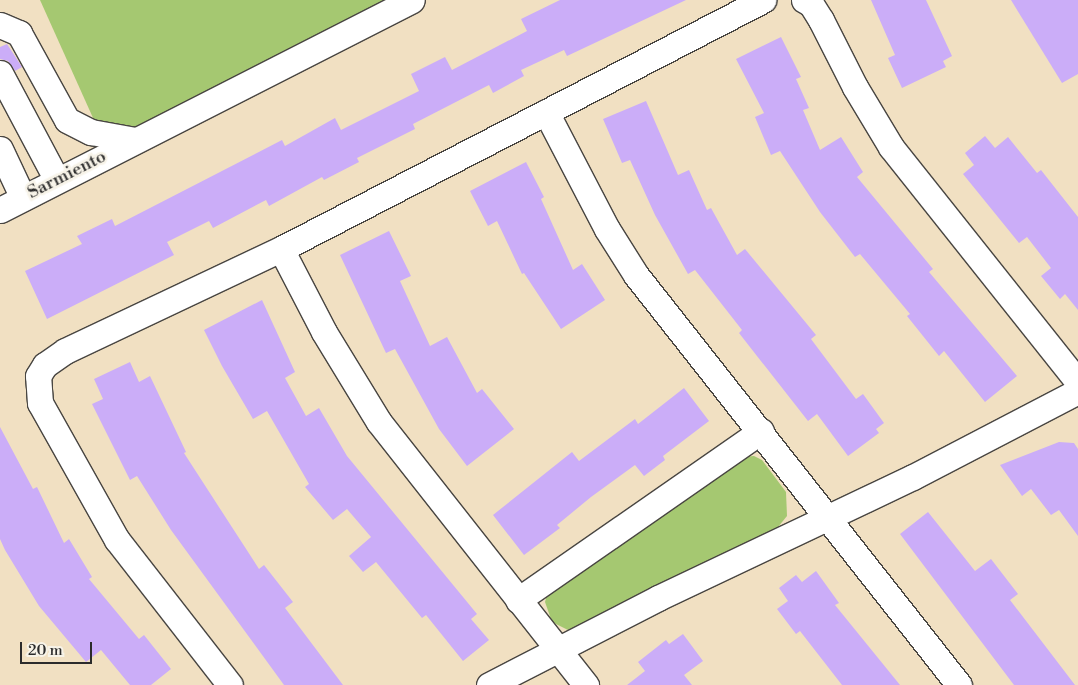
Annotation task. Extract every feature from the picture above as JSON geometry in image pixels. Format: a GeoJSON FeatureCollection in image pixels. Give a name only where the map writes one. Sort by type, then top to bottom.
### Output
{"type":"FeatureCollection","features":[{"type":"Feature","properties":{"kind":"street","name":"Sarmiento"},"geometry":{"type":"LineString","coordinates":[[0,210],[412,0]]}},
{"type":"Feature","properties":{"kind":"street"},"geometry":{"type":"LineString","coordinates":[[230,685],[117,540],[40,403],[38,376],[45,365],[65,351],[281,248],[763,0]]}},
{"type":"Feature","properties":{"kind":"street"},"geometry":{"type":"LineString","coordinates":[[804,0],[811,4],[821,20],[855,87],[891,147],[1078,382]]}},
{"type":"Feature","properties":{"kind":"street"},"geometry":{"type":"LineString","coordinates":[[0,25],[19,33],[67,120],[91,132],[135,140]]}},
{"type":"Feature","properties":{"kind":"street"},"geometry":{"type":"LineString","coordinates":[[0,73],[57,180]]}},
{"type":"Feature","properties":{"kind":"street"},"geometry":{"type":"LineString","coordinates":[[546,112],[607,229],[636,275],[761,431],[826,518],[959,685]]}},
{"type":"Feature","properties":{"kind":"street"},"geometry":{"type":"LineString","coordinates":[[0,149],[23,198]]}},
{"type":"Feature","properties":{"kind":"street"},"geometry":{"type":"LineString","coordinates":[[281,248],[324,332],[379,422],[586,685]]}},
{"type":"Feature","properties":{"kind":"street"},"geometry":{"type":"LineString","coordinates":[[489,685],[826,518],[913,477],[1078,391]]}},
{"type":"Feature","properties":{"kind":"street"},"geometry":{"type":"LineString","coordinates":[[518,600],[761,431]]}},
{"type":"Feature","properties":{"kind":"green space"},"geometry":{"type":"Polygon","coordinates":[[[40,0],[394,0],[107,149],[40,0]]]}},
{"type":"Feature","properties":{"kind":"green space"},"geometry":{"type":"Polygon","coordinates":[[[754,456],[762,460],[786,492],[787,516],[778,527],[568,630],[552,622],[545,602],[548,591],[742,457],[754,456]]]}},
{"type":"Feature","properties":{"kind":"building"},"geometry":{"type":"Polygon","coordinates":[[[560,0],[686,0],[567,56],[564,50],[521,70],[524,76],[493,93],[489,85],[413,124],[415,129],[357,158],[359,162],[324,180],[322,177],[269,206],[266,200],[213,228],[209,221],[167,242],[174,255],[47,319],[25,271],[82,244],[77,236],[112,219],[115,226],[282,140],[285,146],[335,118],[341,130],[419,91],[411,74],[445,57],[452,70],[527,31],[521,19],[560,0]]]}},
{"type":"Feature","properties":{"kind":"building"},"geometry":{"type":"Polygon","coordinates":[[[871,0],[926,0],[952,56],[943,61],[946,67],[902,88],[888,58],[895,55],[871,0]]]}},
{"type":"Feature","properties":{"kind":"building"},"geometry":{"type":"Polygon","coordinates":[[[1011,0],[1078,0],[1078,74],[1062,83],[1011,0]]]}},
{"type":"Feature","properties":{"kind":"building"},"geometry":{"type":"Polygon","coordinates":[[[781,37],[801,77],[796,79],[809,108],[803,110],[820,150],[841,137],[863,172],[857,177],[933,269],[929,272],[1017,376],[985,402],[944,351],[939,356],[907,316],[910,314],[860,254],[855,257],[820,212],[780,151],[771,155],[755,117],[764,113],[736,59],[781,37]]]}},
{"type":"Feature","properties":{"kind":"building"},"geometry":{"type":"Polygon","coordinates":[[[7,44],[22,67],[15,71],[8,61],[0,59],[0,47],[7,44]]]}},
{"type":"Feature","properties":{"kind":"building"},"geometry":{"type":"Polygon","coordinates":[[[646,101],[678,175],[689,170],[707,210],[711,208],[737,255],[745,249],[816,335],[811,339],[856,399],[863,394],[884,423],[876,429],[879,433],[848,456],[817,414],[808,421],[739,333],[742,330],[695,270],[688,274],[655,215],[630,160],[622,163],[603,119],[646,101]]]}},
{"type":"Feature","properties":{"kind":"building"},"geometry":{"type":"Polygon","coordinates":[[[985,136],[995,148],[1008,137],[1037,173],[1041,170],[1078,217],[1078,310],[1065,294],[1060,299],[1041,276],[1051,268],[1027,237],[1019,243],[963,174],[974,165],[965,153],[985,136]]]}},
{"type":"Feature","properties":{"kind":"building"},"geometry":{"type":"Polygon","coordinates":[[[526,162],[544,197],[541,199],[573,270],[582,264],[605,300],[561,329],[524,273],[522,274],[497,221],[488,226],[470,191],[526,162]]]}},
{"type":"Feature","properties":{"kind":"building"},"geometry":{"type":"Polygon","coordinates":[[[389,231],[411,276],[400,281],[430,346],[447,337],[477,393],[482,389],[514,429],[467,466],[439,429],[395,349],[386,353],[340,255],[389,231]]]}},
{"type":"Feature","properties":{"kind":"building"},"geometry":{"type":"Polygon","coordinates":[[[262,300],[295,372],[285,378],[306,416],[319,408],[347,456],[477,614],[471,619],[489,640],[463,661],[426,615],[422,618],[376,562],[363,572],[349,556],[371,537],[347,509],[333,520],[305,487],[309,484],[267,411],[253,419],[222,366],[204,330],[262,300]]]}},
{"type":"Feature","properties":{"kind":"building"},"geometry":{"type":"Polygon","coordinates":[[[130,362],[139,382],[150,376],[186,452],[184,453],[259,569],[264,565],[293,602],[285,608],[343,685],[284,685],[171,530],[137,476],[130,480],[92,404],[103,399],[94,379],[130,362]]]}},
{"type":"Feature","properties":{"kind":"building"},"geometry":{"type":"Polygon","coordinates":[[[684,388],[709,421],[663,456],[665,460],[644,476],[635,465],[591,497],[557,525],[560,528],[524,555],[493,515],[572,452],[579,461],[635,419],[638,424],[684,388]]]}},
{"type":"Feature","properties":{"kind":"building"},"geometry":{"type":"Polygon","coordinates":[[[0,427],[33,489],[37,487],[64,543],[69,539],[92,577],[89,579],[139,639],[144,635],[171,669],[151,685],[130,685],[101,650],[86,662],[39,606],[5,550],[0,539],[0,427]]]}},
{"type":"Feature","properties":{"kind":"building"},"geometry":{"type":"Polygon","coordinates":[[[1059,442],[1074,443],[1078,449],[1078,536],[1059,510],[1051,515],[1031,489],[1022,496],[1000,465],[1059,442]]]}},
{"type":"Feature","properties":{"kind":"building"},"geometry":{"type":"Polygon","coordinates":[[[928,512],[975,571],[991,559],[1018,594],[1010,600],[1075,685],[1014,685],[900,534],[928,512]]]}},
{"type":"Feature","properties":{"kind":"building"},"geometry":{"type":"Polygon","coordinates":[[[816,571],[839,603],[835,605],[900,685],[842,685],[800,631],[796,634],[777,609],[788,601],[779,588],[796,575],[802,582],[816,571]]]}},
{"type":"Feature","properties":{"kind":"building"},"geometry":{"type":"Polygon","coordinates":[[[683,634],[703,661],[684,675],[692,685],[627,685],[645,671],[638,662],[666,640],[669,644],[683,634]]]}}]}
